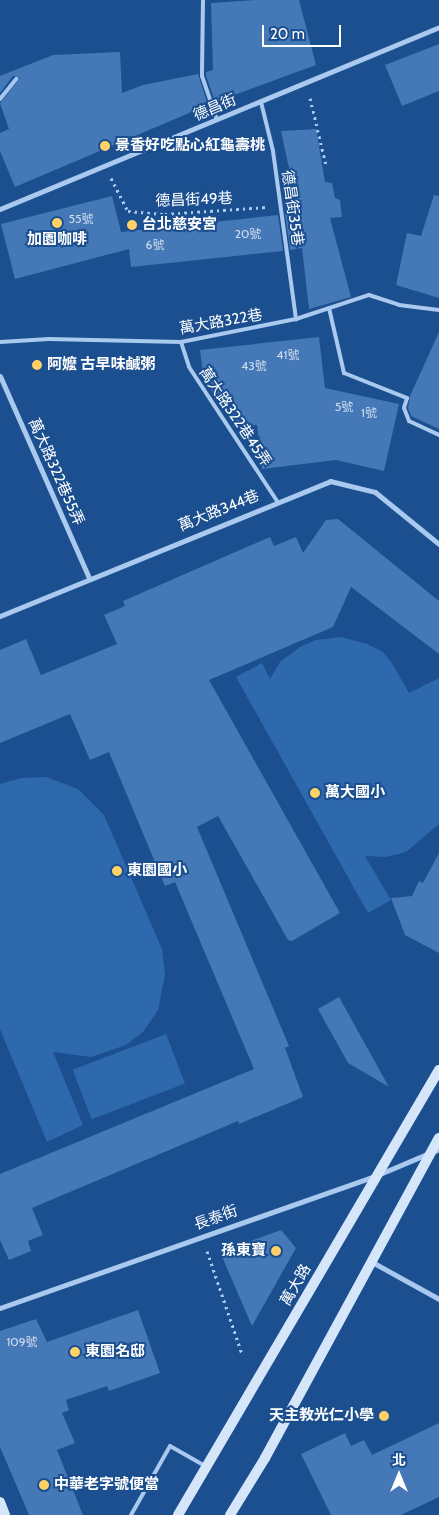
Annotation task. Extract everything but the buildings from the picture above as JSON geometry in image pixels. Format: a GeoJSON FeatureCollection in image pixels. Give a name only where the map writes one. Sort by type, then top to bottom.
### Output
{"type":"FeatureCollection","features":[{"type":"Feature","properties":{"kind":"main road","name":"萬大路"},"geometry":{"type":"LineString","coordinates":[[178,1515],[375,1176],[439,1070]]}},
{"type":"Feature","properties":{"kind":"main road"},"geometry":{"type":"LineString","coordinates":[[230,1515],[265,1458],[371,1261],[435,1151],[439,1138]]}},
{"type":"Feature","properties":{"kind":"main road"},"geometry":{"type":"LineString","coordinates":[[0,1502],[5,1515]]}},
{"type":"Feature","properties":{"kind":"street","name":"德昌街"},"geometry":{"type":"LineString","coordinates":[[0,209],[218,121],[439,27]]}},
{"type":"Feature","properties":{"kind":"street","name":"萬大路322巷55弄"},"geometry":{"type":"LineString","coordinates":[[0,376],[89,578]]}},
{"type":"Feature","properties":{"kind":"street","name":"萬大路344巷"},"geometry":{"type":"LineString","coordinates":[[0,616],[277,501],[330,481],[375,492],[439,544]]}},
{"type":"Feature","properties":{"kind":"street","name":"長泰街"},"geometry":{"type":"LineString","coordinates":[[0,1308],[375,1176],[435,1151]]}},
{"type":"Feature","properties":{"kind":"street"},"geometry":{"type":"LineString","coordinates":[[371,1261],[439,1299]]}},
{"type":"Feature","properties":{"kind":"lane"},"geometry":{"type":"LineString","coordinates":[[203,0],[202,76],[218,121]]}},
{"type":"Feature","properties":{"kind":"lane"},"geometry":{"type":"LineString","coordinates":[[0,99],[16,80]]}},
{"type":"Feature","properties":{"kind":"lane","name":"德昌街35巷"},"geometry":{"type":"LineString","coordinates":[[261,102],[273,151],[296,319]]}},
{"type":"Feature","properties":{"kind":"lane","name":"萬大路322巷"},"geometry":{"type":"LineString","coordinates":[[0,342],[49,339],[181,342],[296,319],[370,295],[399,305],[439,310]]}},
{"type":"Feature","properties":{"kind":"lane"},"geometry":{"type":"LineString","coordinates":[[329,308],[344,373],[407,398],[404,408],[409,421],[439,435]]}},
{"type":"Feature","properties":{"kind":"lane","name":"萬大路322巷45弄"},"geometry":{"type":"LineString","coordinates":[[181,342],[189,367],[277,501]]}},
{"type":"Feature","properties":{"kind":"lane"},"geometry":{"type":"LineString","coordinates":[[131,1515],[170,1446],[207,1467]]}},
{"type":"Feature","properties":{"kind":"path"},"geometry":{"type":"LineString","coordinates":[[306,82],[326,165]]}},
{"type":"Feature","properties":{"kind":"path","name":"德昌街49巷"},"geometry":{"type":"LineString","coordinates":[[105,167],[128,211],[165,214],[281,206]]}},
{"type":"Feature","properties":{"kind":"path"},"geometry":{"type":"LineString","coordinates":[[202,1237],[242,1354]]}},
{"type":"Feature","properties":{"kind":"shaded area"},"geometry":{"type":"Polygon","coordinates":[[[341,637],[367,644],[383,652],[392,663],[409,693],[439,678],[439,824],[406,852],[386,857],[365,856],[391,900],[368,913],[236,677],[262,663],[270,679],[280,662],[300,647],[316,640],[341,637]]]}},
{"type":"Feature","properties":{"kind":"shaded area"},"geometry":{"type":"Polygon","coordinates":[[[46,777],[78,789],[104,815],[162,949],[165,975],[158,1010],[143,1032],[126,1045],[91,1057],[53,1052],[83,1125],[47,1142],[0,1029],[0,784],[21,778],[46,777]]]}},
{"type":"Feature","properties":{"kind":"shaded area"},"geometry":{"type":"Polygon","coordinates":[[[166,1034],[185,1083],[92,1119],[73,1070],[166,1034]]]}},
{"type":"Feature","properties":{"kind":"place","name":"景香好吃點心紅龜壽桃"},"geometry":{"type":"Point","coordinates":[105,146]}},
{"type":"Feature","properties":{"kind":"place","name":"加園咖啡"},"geometry":{"type":"Point","coordinates":[57,223]}},
{"type":"Feature","properties":{"kind":"place","name":"台北慈安宮"},"geometry":{"type":"Point","coordinates":[132,225]}},
{"type":"Feature","properties":{"kind":"place","name":"阿嬤 古早味鹹粥"},"geometry":{"type":"Point","coordinates":[37,365]}},
{"type":"Feature","properties":{"kind":"place","name":"萬大國小"},"geometry":{"type":"Point","coordinates":[315,793]}},
{"type":"Feature","properties":{"kind":"place","name":"東園國小"},"geometry":{"type":"Point","coordinates":[117,871]}},
{"type":"Feature","properties":{"kind":"place","name":"孫東寶"},"geometry":{"type":"Point","coordinates":[276,1251]}},
{"type":"Feature","properties":{"kind":"place","name":"東園名邸"},"geometry":{"type":"Point","coordinates":[75,1352]}},
{"type":"Feature","properties":{"kind":"place","name":"天主教光仁小學"},"geometry":{"type":"Point","coordinates":[384,1416]}},
{"type":"Feature","properties":{"kind":"place","name":"中華老字號便當"},"geometry":{"type":"Point","coordinates":[44,1485]}}]}
